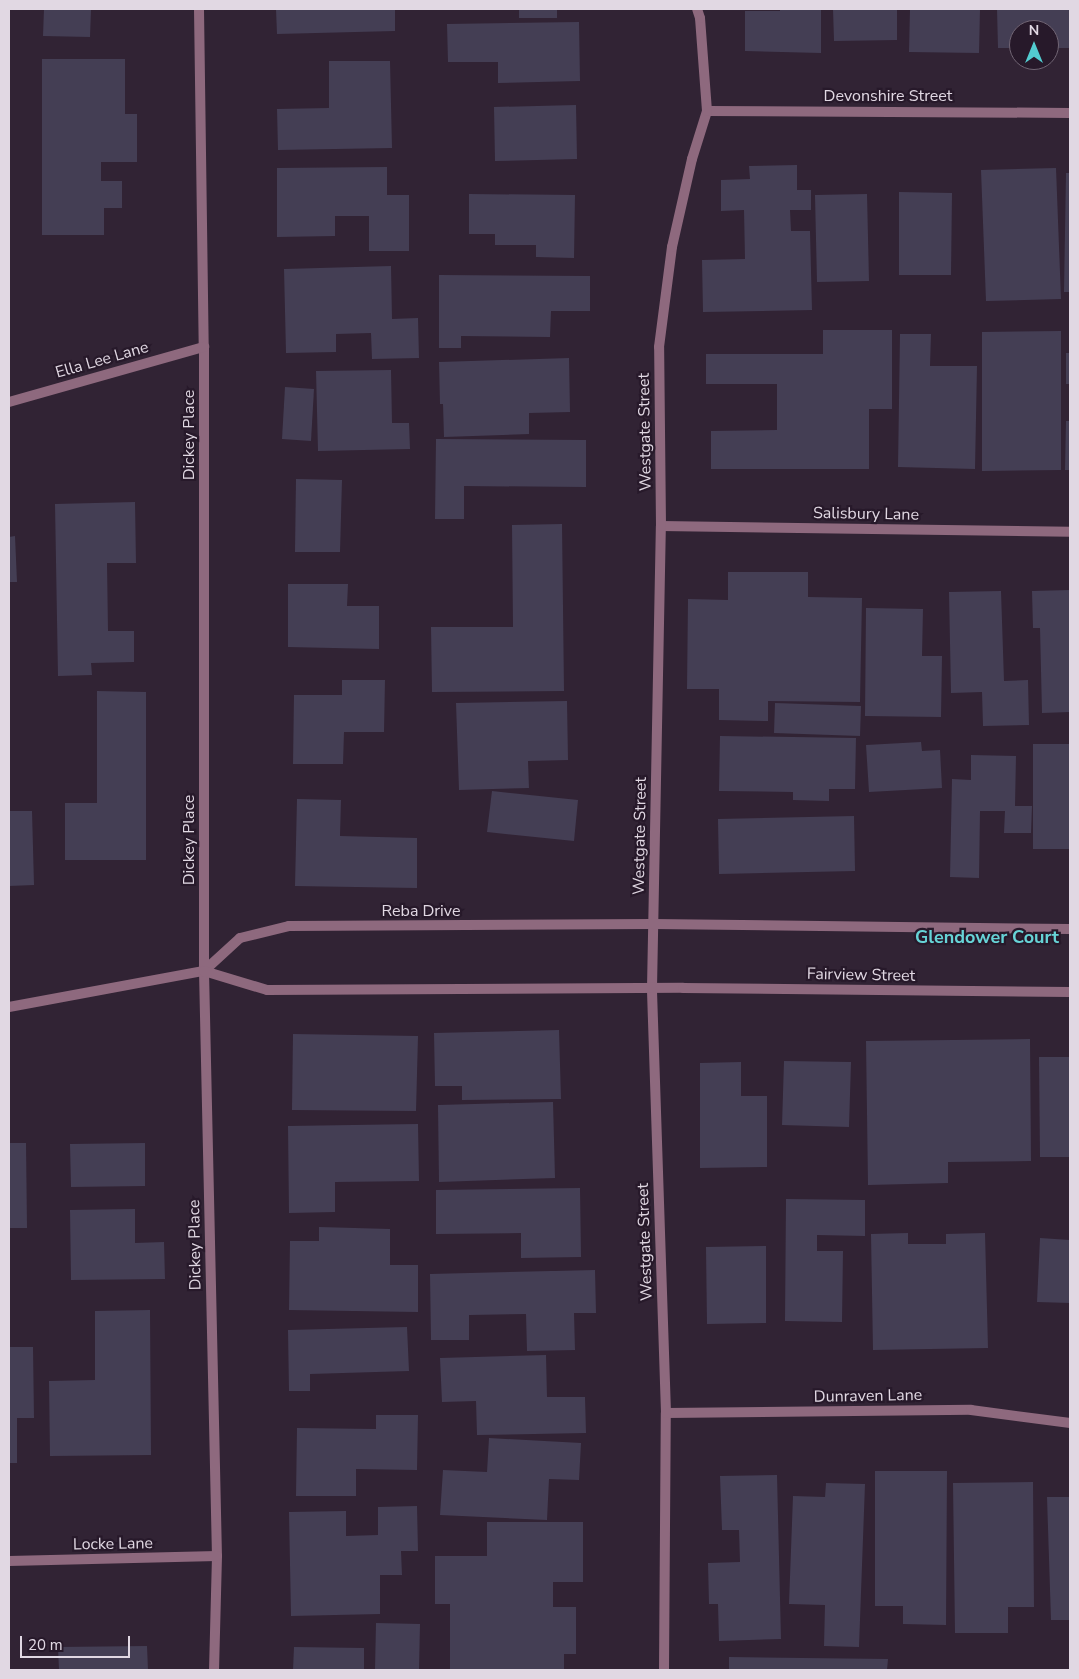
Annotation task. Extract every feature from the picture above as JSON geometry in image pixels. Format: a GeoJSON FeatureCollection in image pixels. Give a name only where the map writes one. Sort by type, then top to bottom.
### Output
{"type":"FeatureCollection","features":[{"type":"Feature","properties":{"kind":"street","name":"Dickey Place"},"geometry":{"type":"LineString","coordinates":[[199,9],[204,347],[204,970],[218,1556],[214,1670]]}},
{"type":"Feature","properties":{"kind":"street","name":"Westgate Street"},"geometry":{"type":"LineString","coordinates":[[664,1670],[666,1413],[652,988],[661,526],[659,347],[672,247],[692,159],[707,111],[700,18],[697,9]]}},
{"type":"Feature","properties":{"kind":"street","name":"Devonshire Street"},"geometry":{"type":"LineString","coordinates":[[707,111],[1070,113]]}},
{"type":"Feature","properties":{"kind":"street","name":"Ella Lee Lane"},"geometry":{"type":"LineString","coordinates":[[9,402],[204,347]]}},
{"type":"Feature","properties":{"kind":"street","name":"Salisbury Lane"},"geometry":{"type":"LineString","coordinates":[[661,526],[1070,532]]}},
{"type":"Feature","properties":{"kind":"street","name":"Reba Drive"},"geometry":{"type":"LineString","coordinates":[[204,970],[240,938],[289,926],[653,924]]}},
{"type":"Feature","properties":{"kind":"street"},"geometry":{"type":"LineString","coordinates":[[653,924],[1070,930]]}},
{"type":"Feature","properties":{"kind":"street"},"geometry":{"type":"LineString","coordinates":[[9,1007],[204,970],[267,990],[652,988]]}},
{"type":"Feature","properties":{"kind":"street","name":"Fairview Street"},"geometry":{"type":"LineString","coordinates":[[652,988],[1070,992]]}},
{"type":"Feature","properties":{"kind":"street","name":"Dunraven Lane"},"geometry":{"type":"LineString","coordinates":[[666,1413],[971,1410],[1070,1423]]}},
{"type":"Feature","properties":{"kind":"street","name":"Locke Lane"},"geometry":{"type":"LineString","coordinates":[[9,1561],[218,1556]]}},
{"type":"Feature","properties":{"kind":"building"},"geometry":{"type":"Polygon","coordinates":[[[44,9],[91,9],[90,37],[43,36],[44,9]]]}},
{"type":"Feature","properties":{"kind":"building"},"geometry":{"type":"Polygon","coordinates":[[[276,9],[395,9],[395,31],[277,34],[276,9]]]}},
{"type":"Feature","properties":{"kind":"building"},"geometry":{"type":"Polygon","coordinates":[[[519,9],[557,9],[557,18],[519,18],[519,9]]]}},
{"type":"Feature","properties":{"kind":"building"},"geometry":{"type":"Polygon","coordinates":[[[780,9],[821,9],[821,53],[745,51],[745,11],[780,11],[780,9]]]}},
{"type":"Feature","properties":{"kind":"building"},"geometry":{"type":"Polygon","coordinates":[[[833,9],[897,9],[897,40],[834,41],[833,9]]]}},
{"type":"Feature","properties":{"kind":"building"},"geometry":{"type":"Polygon","coordinates":[[[910,9],[980,9],[979,53],[909,52],[910,9]]]}},
{"type":"Feature","properties":{"kind":"building"},"geometry":{"type":"Polygon","coordinates":[[[997,9],[1070,9],[1070,48],[1059,48],[1059,20],[1009,20],[1009,48],[998,48],[997,9]]]}},
{"type":"Feature","properties":{"kind":"building"},"geometry":{"type":"Polygon","coordinates":[[[579,22],[580,81],[498,83],[498,62],[448,62],[447,24],[579,22]]]}},
{"type":"Feature","properties":{"kind":"building"},"geometry":{"type":"Polygon","coordinates":[[[42,59],[125,59],[125,114],[137,114],[137,162],[101,162],[101,181],[122,181],[122,208],[104,208],[104,235],[42,235],[42,59]]]}},
{"type":"Feature","properties":{"kind":"building"},"geometry":{"type":"Polygon","coordinates":[[[329,61],[390,61],[392,148],[278,150],[277,109],[329,108],[329,61]]]}},
{"type":"Feature","properties":{"kind":"building"},"geometry":{"type":"Polygon","coordinates":[[[576,105],[577,159],[495,161],[494,107],[576,105]]]}},
{"type":"Feature","properties":{"kind":"building"},"geometry":{"type":"Polygon","coordinates":[[[797,165],[797,190],[811,190],[811,210],[790,210],[791,231],[810,231],[812,310],[703,312],[702,260],[745,259],[744,210],[721,211],[721,180],[750,179],[749,166],[797,165]]]}},
{"type":"Feature","properties":{"kind":"building"},"geometry":{"type":"Polygon","coordinates":[[[387,167],[387,195],[409,195],[409,251],[369,251],[369,216],[335,216],[335,236],[277,237],[277,168],[387,167]]]}},
{"type":"Feature","properties":{"kind":"building"},"geometry":{"type":"Polygon","coordinates":[[[1056,168],[1061,299],[986,301],[981,170],[1056,168]]]}},
{"type":"Feature","properties":{"kind":"building"},"geometry":{"type":"Polygon","coordinates":[[[1066,173],[1070,173],[1070,292],[1064,292],[1066,173]]]}},
{"type":"Feature","properties":{"kind":"building"},"geometry":{"type":"Polygon","coordinates":[[[899,192],[952,193],[951,275],[899,275],[899,192]]]}},
{"type":"Feature","properties":{"kind":"building"},"geometry":{"type":"Polygon","coordinates":[[[469,194],[575,195],[574,258],[536,257],[536,245],[495,245],[495,234],[469,234],[469,194]]]}},
{"type":"Feature","properties":{"kind":"building"},"geometry":{"type":"Polygon","coordinates":[[[867,194],[869,281],[817,282],[815,195],[867,194]]]}},
{"type":"Feature","properties":{"kind":"building"},"geometry":{"type":"Polygon","coordinates":[[[391,266],[392,319],[418,318],[419,358],[372,359],[371,333],[336,334],[336,352],[286,353],[284,269],[391,266]]]}},
{"type":"Feature","properties":{"kind":"building"},"geometry":{"type":"Polygon","coordinates":[[[439,275],[590,276],[590,311],[551,311],[550,337],[461,336],[461,348],[439,348],[439,275]]]}},
{"type":"Feature","properties":{"kind":"building"},"geometry":{"type":"Polygon","coordinates":[[[823,330],[892,330],[892,409],[869,409],[869,469],[711,469],[711,431],[777,430],[777,384],[706,384],[706,354],[823,354],[823,330]]]}},
{"type":"Feature","properties":{"kind":"building"},"geometry":{"type":"Polygon","coordinates":[[[1061,331],[1061,470],[982,471],[982,332],[1061,331]]]}},
{"type":"Feature","properties":{"kind":"building"},"geometry":{"type":"Polygon","coordinates":[[[900,334],[931,334],[930,366],[977,366],[975,469],[898,467],[900,334]]]}},
{"type":"Feature","properties":{"kind":"building"},"geometry":{"type":"Polygon","coordinates":[[[1066,353],[1070,353],[1070,384],[1066,384],[1066,353]]]}},
{"type":"Feature","properties":{"kind":"building"},"geometry":{"type":"Polygon","coordinates":[[[569,358],[570,412],[529,413],[529,434],[444,437],[443,404],[440,404],[439,362],[569,358]]]}},
{"type":"Feature","properties":{"kind":"building"},"geometry":{"type":"Polygon","coordinates":[[[391,370],[392,423],[409,423],[410,449],[318,451],[316,371],[391,370]]]}},
{"type":"Feature","properties":{"kind":"building"},"geometry":{"type":"Polygon","coordinates":[[[285,387],[314,389],[311,441],[282,439],[285,387]]]}},
{"type":"Feature","properties":{"kind":"building"},"geometry":{"type":"Polygon","coordinates":[[[1066,421],[1070,421],[1070,470],[1065,470],[1066,421]]]}},
{"type":"Feature","properties":{"kind":"building"},"geometry":{"type":"Polygon","coordinates":[[[436,439],[586,440],[586,487],[464,486],[464,519],[435,519],[436,439]]]}},
{"type":"Feature","properties":{"kind":"building"},"geometry":{"type":"Polygon","coordinates":[[[296,479],[342,480],[340,552],[295,552],[296,479]]]}},
{"type":"Feature","properties":{"kind":"building"},"geometry":{"type":"Polygon","coordinates":[[[135,502],[136,563],[107,563],[108,631],[134,631],[134,662],[91,663],[92,675],[58,676],[55,504],[135,502]]]}},
{"type":"Feature","properties":{"kind":"building"},"geometry":{"type":"Polygon","coordinates":[[[562,524],[564,691],[432,692],[431,627],[513,627],[512,525],[562,524]]]}},
{"type":"Feature","properties":{"kind":"building"},"geometry":{"type":"Polygon","coordinates":[[[15,536],[17,582],[9,582],[9,537],[15,536]]]}},
{"type":"Feature","properties":{"kind":"building"},"geometry":{"type":"Polygon","coordinates":[[[728,572],[808,572],[808,597],[862,598],[860,702],[768,701],[768,721],[719,720],[719,689],[687,689],[688,599],[728,600],[728,572]]]}},
{"type":"Feature","properties":{"kind":"building"},"geometry":{"type":"Polygon","coordinates":[[[288,584],[348,584],[347,606],[379,606],[379,649],[288,647],[288,584]]]}},
{"type":"Feature","properties":{"kind":"building"},"geometry":{"type":"Polygon","coordinates":[[[1070,590],[1070,712],[1042,713],[1040,628],[1033,628],[1032,591],[1070,590]]]}},
{"type":"Feature","properties":{"kind":"building"},"geometry":{"type":"Polygon","coordinates":[[[1001,591],[1004,681],[1028,680],[1029,725],[983,726],[982,692],[951,693],[949,592],[1001,591]]]}},
{"type":"Feature","properties":{"kind":"building"},"geometry":{"type":"Polygon","coordinates":[[[866,608],[923,609],[922,656],[942,656],[941,717],[865,716],[866,608]]]}},
{"type":"Feature","properties":{"kind":"building"},"geometry":{"type":"Polygon","coordinates":[[[342,680],[385,680],[384,732],[344,732],[343,764],[293,764],[294,695],[342,695],[342,680]]]}},
{"type":"Feature","properties":{"kind":"building"},"geometry":{"type":"Polygon","coordinates":[[[97,691],[146,692],[146,860],[65,860],[65,803],[97,803],[97,691]]]}},
{"type":"Feature","properties":{"kind":"building"},"geometry":{"type":"Polygon","coordinates":[[[567,701],[568,760],[528,761],[529,788],[459,790],[456,703],[567,701]]]}},
{"type":"Feature","properties":{"kind":"building"},"geometry":{"type":"Polygon","coordinates":[[[775,703],[861,706],[860,736],[774,733],[775,703]]]}},
{"type":"Feature","properties":{"kind":"building"},"geometry":{"type":"Polygon","coordinates":[[[720,736],[856,738],[855,789],[829,789],[829,801],[793,800],[793,792],[719,791],[720,736]]]}},
{"type":"Feature","properties":{"kind":"building"},"geometry":{"type":"Polygon","coordinates":[[[921,742],[922,751],[940,750],[942,788],[869,792],[866,745],[921,742]]]}},
{"type":"Feature","properties":{"kind":"building"},"geometry":{"type":"Polygon","coordinates":[[[1033,744],[1070,744],[1070,849],[1033,849],[1033,744]]]}},
{"type":"Feature","properties":{"kind":"building"},"geometry":{"type":"Polygon","coordinates":[[[971,755],[1016,756],[1015,806],[1032,806],[1031,833],[1004,833],[1005,811],[980,811],[979,878],[950,877],[952,779],[971,780],[971,755]]]}},
{"type":"Feature","properties":{"kind":"building"},"geometry":{"type":"Polygon","coordinates":[[[492,791],[578,800],[574,841],[487,832],[492,791]]]}},
{"type":"Feature","properties":{"kind":"building"},"geometry":{"type":"Polygon","coordinates":[[[297,799],[341,800],[340,836],[417,838],[417,888],[295,886],[297,799]]]}},
{"type":"Feature","properties":{"kind":"building"},"geometry":{"type":"Polygon","coordinates":[[[9,811],[32,811],[34,885],[9,886],[9,811]]]}},
{"type":"Feature","properties":{"kind":"building"},"geometry":{"type":"Polygon","coordinates":[[[854,816],[855,871],[719,874],[718,819],[854,816]]]}},
{"type":"Feature","properties":{"kind":"building"},"geometry":{"type":"Polygon","coordinates":[[[559,1030],[561,1099],[462,1100],[462,1086],[435,1086],[434,1033],[559,1030]]]}},
{"type":"Feature","properties":{"kind":"building"},"geometry":{"type":"Polygon","coordinates":[[[293,1034],[418,1036],[416,1111],[292,1110],[293,1034]]]}},
{"type":"Feature","properties":{"kind":"building"},"geometry":{"type":"Polygon","coordinates":[[[1030,1039],[1031,1161],[948,1162],[948,1183],[868,1185],[866,1041],[1030,1039]]]}},
{"type":"Feature","properties":{"kind":"building"},"geometry":{"type":"Polygon","coordinates":[[[1039,1057],[1070,1057],[1070,1157],[1040,1157],[1039,1057]]]}},
{"type":"Feature","properties":{"kind":"building"},"geometry":{"type":"Polygon","coordinates":[[[784,1061],[851,1062],[849,1127],[782,1125],[784,1061]]]}},
{"type":"Feature","properties":{"kind":"building"},"geometry":{"type":"Polygon","coordinates":[[[741,1062],[741,1096],[767,1096],[767,1167],[700,1168],[700,1063],[741,1062]]]}},
{"type":"Feature","properties":{"kind":"building"},"geometry":{"type":"Polygon","coordinates":[[[553,1102],[555,1178],[439,1182],[438,1105],[553,1102]]]}},
{"type":"Feature","properties":{"kind":"building"},"geometry":{"type":"Polygon","coordinates":[[[418,1124],[419,1181],[335,1182],[335,1212],[289,1213],[288,1126],[418,1124]]]}},
{"type":"Feature","properties":{"kind":"building"},"geometry":{"type":"Polygon","coordinates":[[[9,1143],[26,1143],[27,1228],[9,1228],[9,1143]]]}},
{"type":"Feature","properties":{"kind":"building"},"geometry":{"type":"Polygon","coordinates":[[[145,1143],[145,1186],[71,1187],[70,1144],[145,1143]]]}},
{"type":"Feature","properties":{"kind":"building"},"geometry":{"type":"Polygon","coordinates":[[[580,1188],[581,1257],[521,1258],[521,1233],[436,1234],[436,1190],[580,1188]]]}},
{"type":"Feature","properties":{"kind":"building"},"geometry":{"type":"Polygon","coordinates":[[[786,1199],[865,1200],[865,1236],[817,1235],[817,1251],[843,1251],[842,1322],[785,1321],[786,1199]]]}},
{"type":"Feature","properties":{"kind":"building"},"geometry":{"type":"Polygon","coordinates":[[[135,1209],[135,1243],[164,1242],[165,1279],[71,1280],[70,1210],[135,1209]]]}},
{"type":"Feature","properties":{"kind":"building"},"geometry":{"type":"Polygon","coordinates":[[[319,1227],[390,1229],[390,1265],[418,1265],[418,1312],[289,1310],[290,1241],[319,1241],[319,1227]]]}},
{"type":"Feature","properties":{"kind":"building"},"geometry":{"type":"Polygon","coordinates":[[[908,1233],[908,1244],[946,1244],[946,1234],[985,1233],[988,1348],[873,1350],[871,1234],[908,1233]]]}},
{"type":"Feature","properties":{"kind":"building"},"geometry":{"type":"Polygon","coordinates":[[[1040,1238],[1070,1240],[1070,1303],[1037,1302],[1040,1238]]]}},
{"type":"Feature","properties":{"kind":"building"},"geometry":{"type":"Polygon","coordinates":[[[766,1246],[766,1323],[707,1324],[706,1247],[766,1246]]]}},
{"type":"Feature","properties":{"kind":"building"},"geometry":{"type":"Polygon","coordinates":[[[595,1270],[596,1313],[574,1313],[575,1350],[527,1351],[526,1314],[469,1315],[469,1340],[431,1340],[430,1274],[595,1270]]]}},
{"type":"Feature","properties":{"kind":"building"},"geometry":{"type":"Polygon","coordinates":[[[150,1310],[151,1455],[50,1456],[49,1381],[95,1380],[95,1311],[150,1310]]]}},
{"type":"Feature","properties":{"kind":"building"},"geometry":{"type":"Polygon","coordinates":[[[407,1327],[409,1371],[310,1374],[310,1391],[289,1391],[288,1330],[407,1327]]]}},
{"type":"Feature","properties":{"kind":"building"},"geometry":{"type":"Polygon","coordinates":[[[9,1347],[33,1347],[34,1418],[17,1418],[17,1463],[9,1463],[9,1347]]]}},
{"type":"Feature","properties":{"kind":"building"},"geometry":{"type":"Polygon","coordinates":[[[546,1355],[547,1397],[585,1397],[586,1433],[477,1435],[476,1401],[442,1402],[440,1358],[546,1355]]]}},
{"type":"Feature","properties":{"kind":"building"},"geometry":{"type":"Polygon","coordinates":[[[376,1415],[418,1415],[417,1470],[356,1469],[356,1496],[296,1496],[297,1428],[376,1429],[376,1415]]]}},
{"type":"Feature","properties":{"kind":"building"},"geometry":{"type":"Polygon","coordinates":[[[489,1438],[581,1443],[579,1480],[549,1479],[547,1520],[440,1515],[443,1470],[487,1472],[489,1438]]]}},
{"type":"Feature","properties":{"kind":"building"},"geometry":{"type":"Polygon","coordinates":[[[875,1471],[947,1471],[946,1625],[903,1624],[903,1606],[875,1606],[875,1471]]]}},
{"type":"Feature","properties":{"kind":"building"},"geometry":{"type":"Polygon","coordinates":[[[777,1475],[781,1639],[719,1641],[718,1604],[709,1604],[708,1563],[740,1562],[739,1530],[722,1530],[720,1476],[777,1475]]]}},
{"type":"Feature","properties":{"kind":"building"},"geometry":{"type":"Polygon","coordinates":[[[1033,1482],[1034,1607],[1008,1607],[1008,1633],[955,1633],[953,1483],[1033,1482]]]}},
{"type":"Feature","properties":{"kind":"building"},"geometry":{"type":"Polygon","coordinates":[[[826,1483],[865,1484],[859,1647],[824,1646],[825,1605],[789,1604],[793,1496],[825,1497],[826,1483]]]}},
{"type":"Feature","properties":{"kind":"building"},"geometry":{"type":"Polygon","coordinates":[[[1047,1497],[1070,1497],[1070,1620],[1051,1620],[1047,1497]]]}},
{"type":"Feature","properties":{"kind":"building"},"geometry":{"type":"Polygon","coordinates":[[[417,1506],[418,1551],[401,1551],[402,1575],[380,1575],[380,1614],[291,1616],[289,1512],[346,1511],[346,1536],[378,1535],[378,1507],[417,1506]]]}},
{"type":"Feature","properties":{"kind":"building"},"geometry":{"type":"Polygon","coordinates":[[[487,1522],[583,1522],[583,1582],[553,1582],[553,1607],[576,1607],[576,1654],[564,1654],[564,1670],[450,1670],[450,1604],[435,1604],[435,1556],[487,1556],[487,1522]]]}},
{"type":"Feature","properties":{"kind":"building"},"geometry":{"type":"Polygon","coordinates":[[[376,1623],[420,1624],[419,1670],[375,1670],[376,1623]]]}},
{"type":"Feature","properties":{"kind":"building"},"geometry":{"type":"Polygon","coordinates":[[[147,1646],[148,1670],[59,1670],[58,1647],[147,1646]]]}},
{"type":"Feature","properties":{"kind":"building"},"geometry":{"type":"Polygon","coordinates":[[[294,1647],[364,1648],[364,1670],[293,1670],[294,1647]]]}},
{"type":"Feature","properties":{"kind":"building"},"geometry":{"type":"Polygon","coordinates":[[[729,1657],[888,1659],[887,1670],[729,1670],[729,1657]]]}},
{"type":"Feature","properties":{"kind":"district","name":"Glendower Court"},"geometry":{"type":"Point","coordinates":[987,937]}}]}
